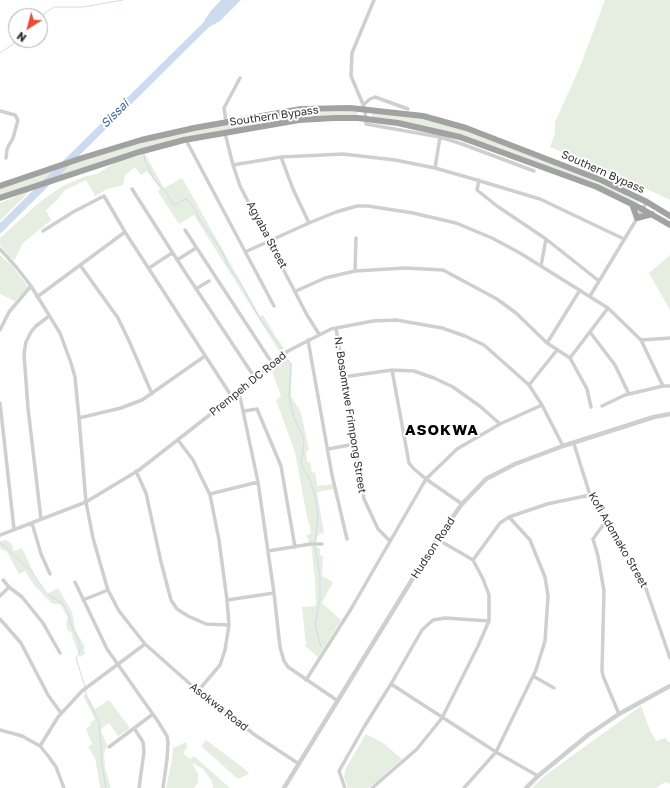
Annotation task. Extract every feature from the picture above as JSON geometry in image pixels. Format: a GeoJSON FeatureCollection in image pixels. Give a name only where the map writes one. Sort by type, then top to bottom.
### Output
{"type":"FeatureCollection","features":[{"type":"Feature","properties":{"kind":"highway","name":"Southern Bypass"},"geometry":{"type":"LineString","coordinates":[[0,186],[82,158],[145,139],[194,128],[301,110],[364,107],[423,116],[466,128],[601,180],[647,202],[670,216]]}},
{"type":"Feature","properties":{"kind":"highway","name":"Southern Bypass"},"geometry":{"type":"LineString","coordinates":[[0,198],[139,152],[186,140],[299,120],[334,118],[365,119],[418,126],[460,137],[597,187],[652,214],[670,225]]}},
{"type":"Feature","properties":{"kind":"highway"},"geometry":{"type":"LineString","coordinates":[[632,204],[637,218],[652,214]]}},
{"type":"Feature","properties":{"kind":"street"},"geometry":{"type":"LineString","coordinates":[[374,0],[352,53],[351,76],[364,107],[365,123],[367,125],[440,137],[534,171]]}},
{"type":"Feature","properties":{"kind":"street"},"geometry":{"type":"LineString","coordinates":[[226,122],[224,108],[240,78]]}},
{"type":"Feature","properties":{"kind":"street"},"geometry":{"type":"LineString","coordinates":[[364,107],[370,99],[375,97],[408,109]]}},
{"type":"Feature","properties":{"kind":"street"},"geometry":{"type":"LineString","coordinates":[[0,111],[15,115],[18,120],[13,138],[7,149],[6,158]]}},
{"type":"Feature","properties":{"kind":"street","name":"Agyaba Street"},"geometry":{"type":"LineString","coordinates":[[225,133],[240,186],[319,334]]}},
{"type":"Feature","properties":{"kind":"street"},"geometry":{"type":"LineString","coordinates":[[435,168],[440,137]]}},
{"type":"Feature","properties":{"kind":"street"},"geometry":{"type":"LineString","coordinates":[[186,140],[274,306]]}},
{"type":"Feature","properties":{"kind":"street"},"geometry":{"type":"LineString","coordinates":[[233,165],[281,157],[343,154],[395,160],[435,168],[540,199],[624,239]]}},
{"type":"Feature","properties":{"kind":"street"},"geometry":{"type":"LineString","coordinates":[[281,157],[293,190],[309,223]]}},
{"type":"Feature","properties":{"kind":"street"},"geometry":{"type":"LineString","coordinates":[[479,180],[477,190],[546,239],[599,281]]}},
{"type":"Feature","properties":{"kind":"street"},"geometry":{"type":"LineString","coordinates":[[132,189],[172,253],[255,378]]}},
{"type":"Feature","properties":{"kind":"street"},"geometry":{"type":"LineString","coordinates":[[43,231],[73,212],[104,196],[125,232],[232,397]]}},
{"type":"Feature","properties":{"kind":"street"},"geometry":{"type":"LineString","coordinates":[[590,296],[647,202]]}},
{"type":"Feature","properties":{"kind":"street"},"geometry":{"type":"LineString","coordinates":[[245,252],[309,223],[336,212],[357,206],[368,206],[413,213],[456,223],[492,238],[541,266],[608,308],[637,334],[663,386]]}},
{"type":"Feature","properties":{"kind":"street"},"geometry":{"type":"LineString","coordinates":[[184,230],[272,363]]}},
{"type":"Feature","properties":{"kind":"street"},"geometry":{"type":"LineString","coordinates":[[37,297],[125,232]]}},
{"type":"Feature","properties":{"kind":"street"},"geometry":{"type":"LineString","coordinates":[[355,271],[356,238]]}},
{"type":"Feature","properties":{"kind":"street"},"geometry":{"type":"LineString","coordinates":[[541,266],[546,239]]}},
{"type":"Feature","properties":{"kind":"street"},"geometry":{"type":"LineString","coordinates":[[177,260],[196,248]]}},
{"type":"Feature","properties":{"kind":"street","name":"Asokwa Road"},"geometry":{"type":"LineString","coordinates":[[0,250],[21,272],[31,286],[60,333],[71,363],[75,377],[86,502],[93,538],[108,590],[119,611],[145,644],[198,691],[255,735],[298,764]]}},
{"type":"Feature","properties":{"kind":"street"},"geometry":{"type":"LineString","coordinates":[[149,268],[172,253]]}},
{"type":"Feature","properties":{"kind":"street"},"geometry":{"type":"LineString","coordinates":[[80,265],[118,318],[152,394]]}},
{"type":"Feature","properties":{"kind":"street"},"geometry":{"type":"LineString","coordinates":[[296,291],[325,278],[355,271],[405,268],[443,270],[498,299],[516,313],[547,343],[570,358],[587,389],[591,407]]}},
{"type":"Feature","properties":{"kind":"street"},"geometry":{"type":"LineString","coordinates":[[196,289],[209,281]]}},
{"type":"Feature","properties":{"kind":"street"},"geometry":{"type":"LineString","coordinates":[[0,330],[9,312],[31,286]]}},
{"type":"Feature","properties":{"kind":"street"},"geometry":{"type":"LineString","coordinates":[[547,343],[580,290]]}},
{"type":"Feature","properties":{"kind":"street"},"geometry":{"type":"LineString","coordinates":[[570,358],[608,308]]}},
{"type":"Feature","properties":{"kind":"street"},"geometry":{"type":"LineString","coordinates":[[42,519],[28,408],[24,354],[26,342],[31,332],[49,316]]}},
{"type":"Feature","properties":{"kind":"street","name":"Prempeh DC Road"},"geometry":{"type":"LineString","coordinates":[[1,534],[86,502],[136,471],[239,392],[288,351],[330,329],[373,321],[396,320],[442,328],[465,336],[484,345],[529,385],[542,405],[563,446]]}},
{"type":"Feature","properties":{"kind":"street","name":"N. Bosomtwe Frimpong Street"},"geometry":{"type":"LineString","coordinates":[[336,328],[364,499],[378,529],[390,541]]}},
{"type":"Feature","properties":{"kind":"street"},"geometry":{"type":"LineString","coordinates":[[590,332],[615,365],[629,394]]}},
{"type":"Feature","properties":{"kind":"street"},"geometry":{"type":"LineString","coordinates":[[641,340],[670,338]]}},
{"type":"Feature","properties":{"kind":"street"},"geometry":{"type":"LineString","coordinates":[[308,340],[332,475],[347,539]]}},
{"type":"Feature","properties":{"kind":"street"},"geometry":{"type":"LineString","coordinates":[[529,385],[557,350]]}},
{"type":"Feature","properties":{"kind":"street"},"geometry":{"type":"LineString","coordinates":[[79,418],[122,408],[152,394],[205,356]]}},
{"type":"Feature","properties":{"kind":"street"},"geometry":{"type":"LineString","coordinates":[[392,370],[409,462],[414,469],[426,479],[462,504]]}},
{"type":"Feature","properties":{"kind":"street"},"geometry":{"type":"LineString","coordinates":[[343,377],[392,370],[414,371],[453,387],[481,407],[500,424]]}},
{"type":"Feature","properties":{"kind":"street"},"geometry":{"type":"LineString","coordinates":[[602,406],[629,394],[663,386],[670,386]]}},
{"type":"Feature","properties":{"kind":"street"},"geometry":{"type":"LineString","coordinates":[[239,392],[258,482],[280,647],[284,661],[288,667],[338,701]]}},
{"type":"Feature","properties":{"kind":"street"},"geometry":{"type":"LineString","coordinates":[[0,403],[14,529]]}},
{"type":"Feature","properties":{"kind":"street"},"geometry":{"type":"LineString","coordinates":[[306,680],[352,609],[426,479],[457,449],[500,424],[542,405]]}},
{"type":"Feature","properties":{"kind":"street"},"geometry":{"type":"LineString","coordinates":[[244,411],[257,409],[281,466],[296,547]]}},
{"type":"Feature","properties":{"kind":"street","name":"Hudson Road"},"geometry":{"type":"LineString","coordinates":[[284,788],[437,539],[462,504],[486,479],[515,464],[563,446],[574,444],[654,417],[670,414]]}},
{"type":"Feature","properties":{"kind":"street"},"geometry":{"type":"LineString","coordinates":[[178,440],[193,460],[210,495],[227,600],[228,626],[225,650],[220,665],[198,691]]}},
{"type":"Feature","properties":{"kind":"street"},"geometry":{"type":"LineString","coordinates":[[328,448],[355,444]]}},
{"type":"Feature","properties":{"kind":"street","name":"Kofi Adomako Street"},"geometry":{"type":"LineString","coordinates":[[574,444],[590,495],[643,580],[670,658]]}},
{"type":"Feature","properties":{"kind":"street"},"geometry":{"type":"LineString","coordinates":[[136,471],[146,493],[171,600],[177,609],[188,616],[206,624],[228,626]]}},
{"type":"Feature","properties":{"kind":"street"},"geometry":{"type":"LineString","coordinates":[[210,495],[258,482]]}},
{"type":"Feature","properties":{"kind":"street"},"geometry":{"type":"LineString","coordinates":[[473,560],[500,523],[509,517],[547,504],[590,495]]}},
{"type":"Feature","properties":{"kind":"street"},"geometry":{"type":"LineString","coordinates":[[464,788],[496,752],[533,676],[545,641],[548,596],[545,577],[530,540],[509,517]]}},
{"type":"Feature","properties":{"kind":"street"},"geometry":{"type":"LineString","coordinates":[[606,521],[593,539],[598,556],[604,591],[602,670],[603,676],[619,714]]}},
{"type":"Feature","properties":{"kind":"street"},"geometry":{"type":"LineString","coordinates":[[32,523],[41,554],[50,574]]}},
{"type":"Feature","properties":{"kind":"street"},"geometry":{"type":"LineString","coordinates":[[372,788],[417,749],[442,718],[489,621],[489,595],[473,560],[437,539]]}},
{"type":"Feature","properties":{"kind":"street"},"geometry":{"type":"LineString","coordinates":[[268,551],[319,544]]}},
{"type":"Feature","properties":{"kind":"street"},"geometry":{"type":"LineString","coordinates":[[3,580],[9,587],[22,597],[43,623],[60,653]]}},
{"type":"Feature","properties":{"kind":"street"},"geometry":{"type":"LineString","coordinates":[[75,582],[104,644],[164,731],[168,742],[163,788]]}},
{"type":"Feature","properties":{"kind":"street"},"geometry":{"type":"LineString","coordinates":[[0,596],[9,587]]}},
{"type":"Feature","properties":{"kind":"street"},"geometry":{"type":"LineString","coordinates":[[83,600],[108,590]]}},
{"type":"Feature","properties":{"kind":"street"},"geometry":{"type":"LineString","coordinates":[[227,600],[274,593]]}},
{"type":"Feature","properties":{"kind":"street"},"geometry":{"type":"LineString","coordinates":[[344,788],[339,771],[422,630],[433,620],[445,618],[489,621]]}},
{"type":"Feature","properties":{"kind":"street"},"geometry":{"type":"LineString","coordinates":[[0,619],[21,643],[48,696],[61,713]]}},
{"type":"Feature","properties":{"kind":"street"},"geometry":{"type":"LineString","coordinates":[[40,746],[61,713],[82,691],[118,666],[145,644]]}},
{"type":"Feature","properties":{"kind":"street"},"geometry":{"type":"LineString","coordinates":[[533,676],[554,688]]}},
{"type":"Feature","properties":{"kind":"street"},"geometry":{"type":"LineString","coordinates":[[391,684],[496,752],[538,776]]}},
{"type":"Feature","properties":{"kind":"street"},"geometry":{"type":"LineString","coordinates":[[526,788],[538,776],[588,735],[619,714],[670,686]]}},
{"type":"Feature","properties":{"kind":"street"},"geometry":{"type":"LineString","coordinates":[[109,747],[153,714]]}},
{"type":"Feature","properties":{"kind":"street"},"geometry":{"type":"LineString","coordinates":[[134,728],[143,742],[144,752],[139,788]]}},
{"type":"Feature","properties":{"kind":"street"},"geometry":{"type":"LineString","coordinates":[[0,730],[22,736],[40,746],[56,767],[64,788]]}},
{"type":"Feature","properties":{"kind":"shaded area"},"geometry":{"type":"Polygon","coordinates":[[[605,0],[670,0],[670,200],[628,180],[550,147],[555,133],[555,122],[580,67],[605,0]]]}},
{"type":"Feature","properties":{"kind":"shaded area"},"geometry":{"type":"Polygon","coordinates":[[[358,111],[357,115],[329,115],[269,123],[192,137],[56,177],[54,170],[147,141],[190,131],[297,113],[358,111]]]}},
{"type":"Feature","properties":{"kind":"shaded area"},"geometry":{"type":"Polygon","coordinates":[[[372,113],[421,119],[462,130],[568,170],[613,189],[638,202],[637,204],[492,147],[372,118],[372,113]]]}},
{"type":"Feature","properties":{"kind":"shaded area"},"geometry":{"type":"Polygon","coordinates":[[[145,154],[164,188],[182,178],[260,316],[263,315],[284,348],[279,351],[194,215],[179,224],[158,192],[160,189],[147,171],[141,175],[135,167],[125,175],[123,185],[107,189],[95,196],[86,180],[65,190],[46,210],[51,220],[23,243],[14,261],[0,245],[1,237],[41,201],[63,186],[83,177],[97,174],[118,161],[145,154]]]}},
{"type":"Feature","properties":{"kind":"shaded area"},"geometry":{"type":"Polygon","coordinates":[[[51,171],[53,177],[0,196],[0,189],[51,171]]]}},
{"type":"Feature","properties":{"kind":"shaded area"},"geometry":{"type":"Polygon","coordinates":[[[31,190],[0,221],[0,203],[31,190]]]}},
{"type":"Feature","properties":{"kind":"shaded area"},"geometry":{"type":"Polygon","coordinates":[[[0,255],[13,267],[28,287],[15,301],[0,294],[0,255]]]}},
{"type":"Feature","properties":{"kind":"shaded area"},"geometry":{"type":"Polygon","coordinates":[[[670,255],[670,310],[649,273],[670,255]]]}},
{"type":"Feature","properties":{"kind":"shaded area"},"geometry":{"type":"Polygon","coordinates":[[[286,357],[292,364],[291,396],[301,413],[309,450],[306,451],[307,462],[310,462],[312,473],[315,472],[317,486],[333,484],[334,489],[317,492],[324,533],[317,536],[316,547],[320,548],[320,555],[323,556],[322,576],[333,582],[322,603],[341,620],[318,657],[304,645],[306,645],[302,607],[315,606],[316,603],[311,543],[308,543],[309,540],[306,536],[311,534],[295,452],[276,400],[281,396],[271,368],[286,357]]]}},
{"type":"Feature","properties":{"kind":"shaded area"},"geometry":{"type":"Polygon","coordinates":[[[6,540],[11,543],[14,551],[22,548],[37,580],[47,594],[58,588],[72,612],[75,629],[85,647],[85,654],[80,657],[72,636],[73,635],[68,631],[66,624],[68,618],[61,605],[51,603],[34,585],[25,571],[19,574],[6,550],[4,551],[0,548],[0,541],[6,540]]]}},
{"type":"Feature","properties":{"kind":"shaded area"},"geometry":{"type":"Polygon","coordinates":[[[86,694],[95,709],[109,700],[130,728],[118,736],[109,723],[102,728],[101,731],[107,745],[104,753],[105,768],[111,788],[100,788],[95,758],[88,747],[92,744],[86,729],[95,719],[83,696],[86,694]]]}},
{"type":"Feature","properties":{"kind":"shaded area"},"geometry":{"type":"Polygon","coordinates":[[[641,706],[656,741],[665,738],[670,743],[670,784],[665,782],[656,788],[532,788],[543,777],[641,706]]]}},
{"type":"Feature","properties":{"kind":"shaded area"},"geometry":{"type":"Polygon","coordinates":[[[366,734],[383,743],[402,759],[368,788],[348,788],[344,777],[346,768],[366,734]]]}},
{"type":"Feature","properties":{"kind":"shaded area"},"geometry":{"type":"Polygon","coordinates":[[[206,740],[246,770],[249,774],[238,779],[201,746],[206,740]]]}},
{"type":"Feature","properties":{"kind":"shaded area"},"geometry":{"type":"Polygon","coordinates":[[[186,742],[187,748],[183,753],[190,759],[194,756],[230,788],[213,788],[212,781],[203,769],[192,763],[198,774],[198,782],[194,788],[166,788],[173,748],[186,742]]]}},
{"type":"Feature","properties":{"kind":"water","name":"Sissai"},"geometry":{"type":"Polygon","coordinates":[[[221,0],[241,0],[220,21],[209,27],[0,234],[0,223],[203,23],[210,12],[221,0]]]}},
{"type":"Feature","properties":{"kind":"waterway"},"geometry":{"type":"LineString","coordinates":[[48,11],[54,7],[83,7],[123,0]]}},
{"type":"Feature","properties":{"kind":"waterway"},"geometry":{"type":"LineString","coordinates":[[0,53],[8,48]]}},
{"type":"Feature","properties":{"kind":"waterway"},"geometry":{"type":"LineString","coordinates":[[144,155],[145,161],[154,179],[168,195],[172,203],[175,205],[185,199],[188,200],[196,211],[200,220],[222,251],[228,266],[241,284],[257,314],[281,348],[285,358],[291,363],[289,396],[294,418],[304,439],[301,460],[303,469],[309,478],[315,495],[318,516],[315,542]]}},
{"type":"Feature","properties":{"kind":"waterway"},"geometry":{"type":"LineString","coordinates":[[0,542],[32,572],[47,594],[62,603],[68,613],[80,645],[80,652],[76,658],[85,687]]}},
{"type":"Feature","properties":{"kind":"waterway"},"geometry":{"type":"LineString","coordinates":[[315,546],[320,576],[320,599],[315,625],[321,647]]}},
{"type":"Feature","properties":{"kind":"waterway"},"geometry":{"type":"LineString","coordinates":[[85,690],[99,722],[102,765],[106,788]]}},
{"type":"Feature","properties":{"kind":"district","name":"ASOKWA"},"geometry":{"type":"Point","coordinates":[442,430]}}]}
